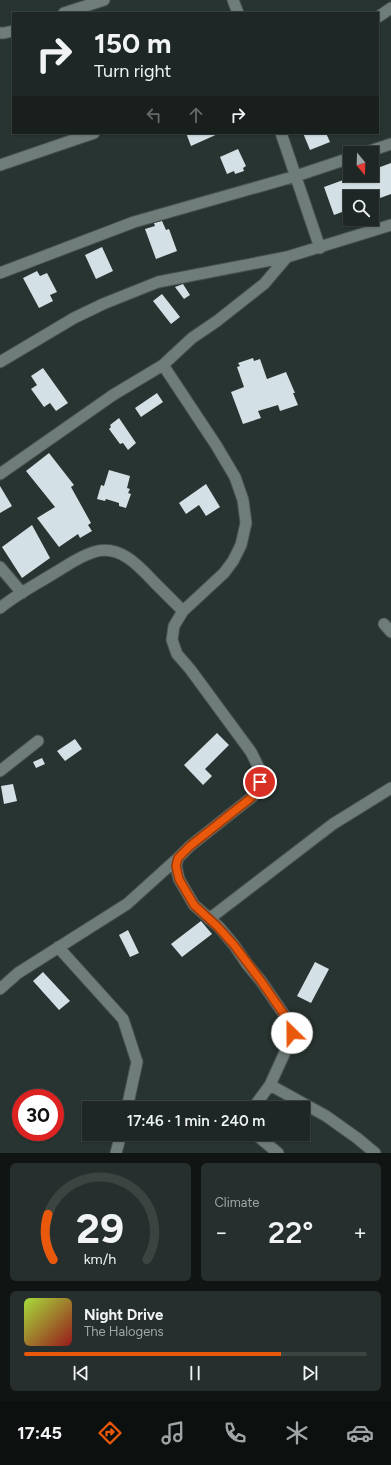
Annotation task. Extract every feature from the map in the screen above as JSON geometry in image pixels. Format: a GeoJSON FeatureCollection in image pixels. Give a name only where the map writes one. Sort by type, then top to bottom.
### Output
{"type":"FeatureCollection","features":[{"type":"Feature","properties":{"kind":"street"},"geometry":{"type":"LineString","coordinates":[[67,12],[104,0]]}},
{"type":"Feature","properties":{"kind":"street"},"geometry":{"type":"LineString","coordinates":[[234,0],[238,12]]}},
{"type":"Feature","properties":{"kind":"street"},"geometry":{"type":"LineString","coordinates":[[379,16],[391,8]]}},
{"type":"Feature","properties":{"kind":"street"},"geometry":{"type":"LineString","coordinates":[[0,33],[12,31]]}},
{"type":"Feature","properties":{"kind":"street"},"geometry":{"type":"LineString","coordinates":[[0,165],[91,134]]}},
{"type":"Feature","properties":{"kind":"street"},"geometry":{"type":"LineString","coordinates":[[281,134],[320,248]]}},
{"type":"Feature","properties":{"kind":"street"},"geometry":{"type":"LineString","coordinates":[[379,148],[391,144]]}},
{"type":"Feature","properties":{"kind":"street"},"geometry":{"type":"LineString","coordinates":[[0,273],[134,222],[296,176],[343,160]]}},
{"type":"Feature","properties":{"kind":"street"},"geometry":{"type":"LineString","coordinates":[[0,362],[74,318],[103,304],[158,282],[287,257],[391,225]]}},
{"type":"Feature","properties":{"kind":"street"},"geometry":{"type":"LineString","coordinates":[[0,474],[113,395],[163,365],[192,338],[217,321],[264,284],[287,257]]}},
{"type":"Feature","properties":{"kind":"street"},"geometry":{"type":"LineString","coordinates":[[0,989],[18,973],[127,904],[190,846],[252,797],[260,782],[260,770],[251,752],[177,654],[172,640],[174,626],[183,611],[224,573],[233,561],[241,545],[246,523],[243,500],[235,477],[216,445],[163,365]]}},
{"type":"Feature","properties":{"kind":"street"},"geometry":{"type":"LineString","coordinates":[[0,608],[11,598],[22,593],[81,557],[95,552],[109,551],[122,554],[134,561],[183,611]]}},
{"type":"Feature","properties":{"kind":"street"},"geometry":{"type":"LineString","coordinates":[[0,567],[22,593]]}},
{"type":"Feature","properties":{"kind":"street"},"geometry":{"type":"LineString","coordinates":[[0,771],[38,741]]}},
{"type":"Feature","properties":{"kind":"street"},"geometry":{"type":"LineString","coordinates":[[209,918],[333,824],[391,788]]}},
{"type":"Feature","properties":{"kind":"street"},"geometry":{"type":"LineString","coordinates":[[178,858],[176,866],[179,879],[194,905],[209,918],[234,945],[292,1026],[291,1039],[270,1085],[258,1101]]}},
{"type":"Feature","properties":{"kind":"street"},"geometry":{"type":"LineString","coordinates":[[58,948],[123,1019],[137,1062],[129,1101]]}},
{"type":"Feature","properties":{"kind":"street"},"geometry":{"type":"LineString","coordinates":[[270,1085],[326,1116],[375,1153]]}},
{"type":"Feature","properties":{"kind":"street"},"geometry":{"type":"LineString","coordinates":[[116,1153],[119,1141]]}},
{"type":"Feature","properties":{"kind":"street"},"geometry":{"type":"LineString","coordinates":[[263,1141],[278,1153]]}},
{"type":"Feature","properties":{"kind":"building"},"geometry":{"type":"Polygon","coordinates":[[[186,134],[218,134],[191,146],[186,134]]]}},
{"type":"Feature","properties":{"kind":"building"},"geometry":{"type":"Polygon","coordinates":[[[303,134],[326,134],[330,142],[310,150],[303,134]]]}},
{"type":"Feature","properties":{"kind":"building"},"geometry":{"type":"Polygon","coordinates":[[[238,149],[246,166],[243,168],[244,171],[235,174],[234,171],[227,174],[220,157],[238,149]]]}},
{"type":"Feature","properties":{"kind":"building"},"geometry":{"type":"Polygon","coordinates":[[[391,163],[391,194],[379,198],[379,190],[343,190],[343,212],[334,215],[324,187],[343,180],[343,182],[379,182],[379,167],[391,163]]]}},
{"type":"Feature","properties":{"kind":"building"},"geometry":{"type":"Polygon","coordinates":[[[162,221],[166,230],[169,229],[177,251],[156,259],[145,229],[155,226],[154,223],[162,221]]]}},
{"type":"Feature","properties":{"kind":"building"},"geometry":{"type":"Polygon","coordinates":[[[102,247],[113,271],[96,279],[85,255],[102,247]]]}},
{"type":"Feature","properties":{"kind":"building"},"geometry":{"type":"Polygon","coordinates":[[[37,271],[40,276],[47,273],[57,292],[50,295],[53,301],[39,308],[23,278],[37,271]]]}},
{"type":"Feature","properties":{"kind":"building"},"geometry":{"type":"Polygon","coordinates":[[[183,284],[190,295],[184,299],[175,287],[183,284]]]}},
{"type":"Feature","properties":{"kind":"building"},"geometry":{"type":"Polygon","coordinates":[[[162,294],[180,317],[171,324],[153,301],[162,294]]]}},
{"type":"Feature","properties":{"kind":"building"},"geometry":{"type":"Polygon","coordinates":[[[253,358],[254,361],[260,359],[267,379],[286,372],[295,393],[293,393],[298,405],[280,411],[278,405],[258,411],[261,418],[243,424],[231,392],[244,387],[237,367],[240,366],[238,363],[253,358]]]}},
{"type":"Feature","properties":{"kind":"building"},"geometry":{"type":"Polygon","coordinates":[[[43,368],[68,403],[56,411],[50,403],[44,407],[31,389],[37,385],[31,376],[43,368]]]}},
{"type":"Feature","properties":{"kind":"building"},"geometry":{"type":"Polygon","coordinates":[[[157,393],[163,402],[141,417],[135,408],[157,393]]]}},
{"type":"Feature","properties":{"kind":"building"},"geometry":{"type":"Polygon","coordinates":[[[119,418],[136,443],[128,450],[123,443],[120,444],[109,429],[111,427],[110,425],[119,418]]]}},
{"type":"Feature","properties":{"kind":"building"},"geometry":{"type":"Polygon","coordinates":[[[49,453],[74,485],[71,487],[91,523],[88,525],[92,531],[80,538],[78,534],[59,547],[37,518],[55,507],[26,471],[49,453]]]}},
{"type":"Feature","properties":{"kind":"building"},"geometry":{"type":"Polygon","coordinates":[[[109,470],[130,476],[127,488],[130,489],[128,493],[131,494],[126,508],[119,506],[119,503],[106,499],[105,501],[97,499],[101,485],[104,486],[109,470]]]}},
{"type":"Feature","properties":{"kind":"building"},"geometry":{"type":"Polygon","coordinates":[[[206,484],[220,507],[206,516],[199,505],[186,514],[179,503],[206,484]]]}},
{"type":"Feature","properties":{"kind":"building"},"geometry":{"type":"Polygon","coordinates":[[[0,486],[12,506],[0,513],[0,486]]]}},
{"type":"Feature","properties":{"kind":"building"},"geometry":{"type":"Polygon","coordinates":[[[32,525],[50,558],[22,578],[2,547],[32,525]]]}},
{"type":"Feature","properties":{"kind":"building"},"geometry":{"type":"Polygon","coordinates":[[[217,733],[229,745],[205,769],[212,776],[203,785],[184,765],[217,733]]]}},
{"type":"Feature","properties":{"kind":"building"},"geometry":{"type":"Polygon","coordinates":[[[75,739],[82,749],[65,761],[57,751],[75,739]]]}},
{"type":"Feature","properties":{"kind":"building"},"geometry":{"type":"Polygon","coordinates":[[[42,758],[45,764],[36,768],[33,762],[42,758]]]}},
{"type":"Feature","properties":{"kind":"building"},"geometry":{"type":"Polygon","coordinates":[[[13,784],[17,801],[4,804],[1,786],[13,784]]]}},
{"type":"Feature","properties":{"kind":"building"},"geometry":{"type":"Polygon","coordinates":[[[201,921],[212,934],[182,957],[171,944],[201,921]]]}},
{"type":"Feature","properties":{"kind":"building"},"geometry":{"type":"Polygon","coordinates":[[[128,930],[139,953],[130,957],[119,935],[128,930]]]}},
{"type":"Feature","properties":{"kind":"building"},"geometry":{"type":"Polygon","coordinates":[[[315,962],[329,969],[311,1003],[297,996],[315,962]]]}},
{"type":"Feature","properties":{"kind":"building"},"geometry":{"type":"Polygon","coordinates":[[[43,972],[70,1001],[59,1010],[33,981],[43,972]]]}},
{"type":"Feature","properties":{"kind":"route"},"geometry":{"type":"LineString","coordinates":[[260,782],[257,791],[252,797],[190,846],[178,858],[176,866],[179,879],[194,905],[218,927],[234,945],[292,1026],[292,1033]]}}]}
